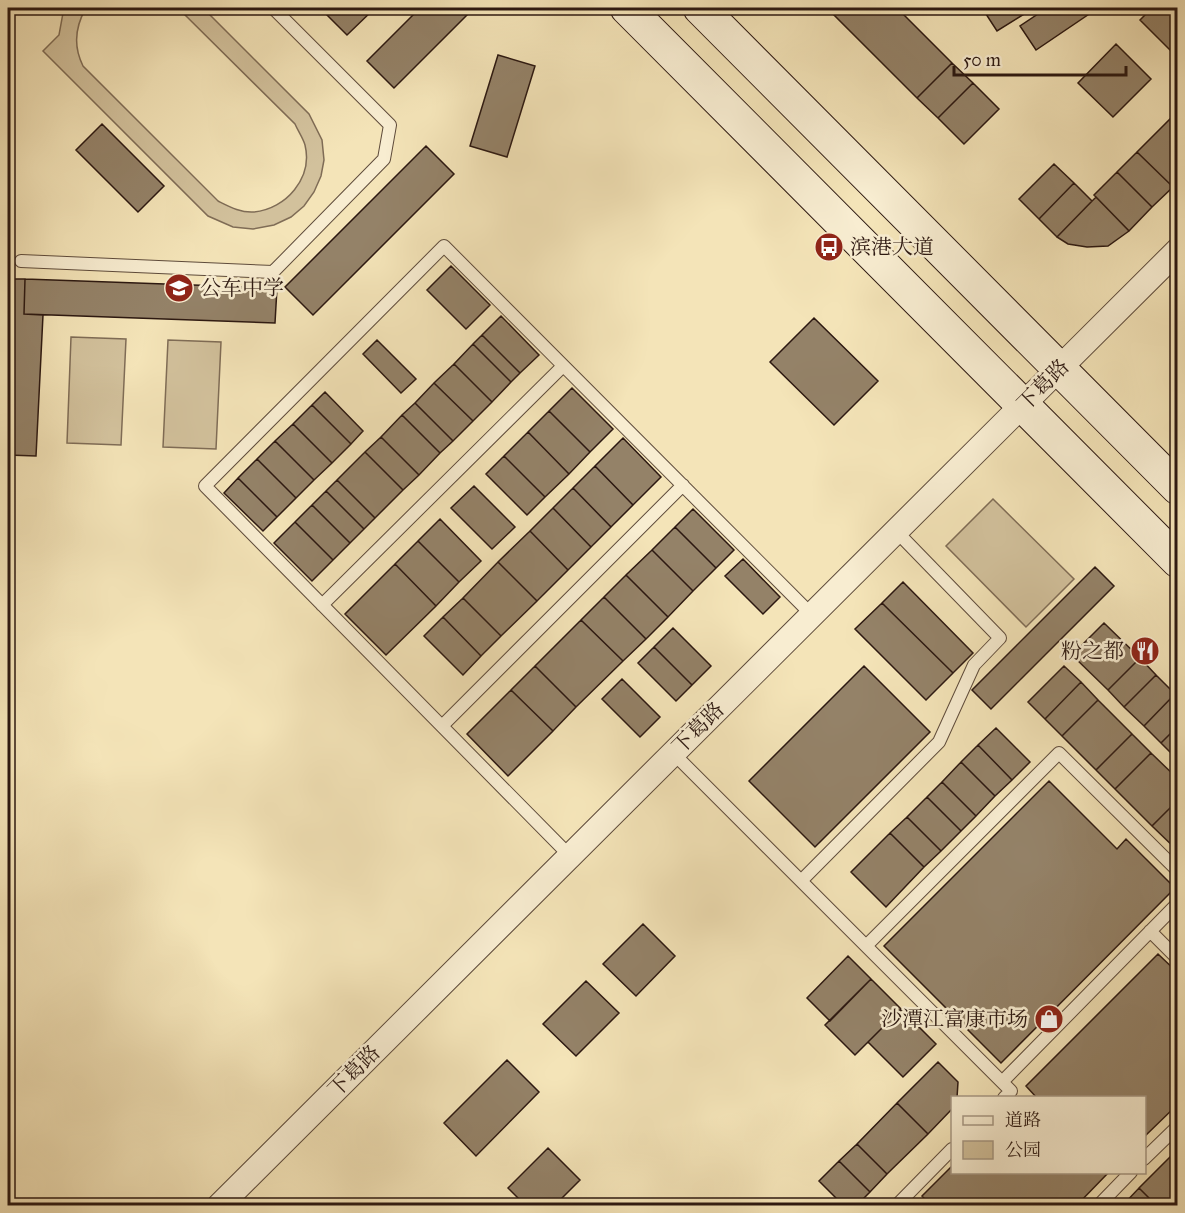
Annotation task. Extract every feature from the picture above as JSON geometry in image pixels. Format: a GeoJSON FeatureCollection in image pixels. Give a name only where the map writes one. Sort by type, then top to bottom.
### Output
{"type":"FeatureCollection","features":[{"type":"Feature","properties":{"kind":"main road"},"geometry":{"type":"LineString","coordinates":[[627,8],[1178,561]]}},
{"type":"Feature","properties":{"kind":"main road"},"geometry":{"type":"LineString","coordinates":[[700,8],[1178,488]]}},
{"type":"Feature","properties":{"kind":"street","name":"下葛路"},"geometry":{"type":"LineString","coordinates":[[219,1206],[1178,250]]}},
{"type":"Feature","properties":{"kind":"lane"},"geometry":{"type":"LineString","coordinates":[[21,261],[273,272],[384,159],[390,125],[273,8]]}},
{"type":"Feature","properties":{"kind":"lane"},"geometry":{"type":"LineString","coordinates":[[570,856],[205,486],[444,246],[812,615]]}},
{"type":"Feature","properties":{"kind":"lane"},"geometry":{"type":"LineString","coordinates":[[322,605],[563,366]]}},
{"type":"Feature","properties":{"kind":"lane"},"geometry":{"type":"LineString","coordinates":[[442,726],[683,485]]}},
{"type":"Feature","properties":{"kind":"lane"},"geometry":{"type":"LineString","coordinates":[[801,881],[939,742],[974,665],[1000,638],[896,531]]}},
{"type":"Feature","properties":{"kind":"lane"},"geometry":{"type":"LineString","coordinates":[[673,753],[1011,1091],[1006,1096]]}},
{"type":"Feature","properties":{"kind":"lane"},"geometry":{"type":"LineString","coordinates":[[866,946],[1059,753],[1178,870]]}},
{"type":"Feature","properties":{"kind":"lane"},"geometry":{"type":"LineString","coordinates":[[1002,1082],[1178,903]]}},
{"type":"Feature","properties":{"kind":"lane"},"geometry":{"type":"LineString","coordinates":[[1150,931],[1178,958]]}},
{"type":"Feature","properties":{"kind":"lane"},"geometry":{"type":"LineString","coordinates":[[1146,1157],[1178,1126]]}},
{"type":"Feature","properties":{"kind":"lane"},"geometry":{"type":"LineString","coordinates":[[902,1206],[899,1203],[951,1150]]}},
{"type":"Feature","properties":{"kind":"lane"},"geometry":{"type":"LineString","coordinates":[[1098,1206],[1130,1174]]}},
{"type":"Feature","properties":{"kind":"green space"},"geometry":{"type":"Polygon","coordinates":[[[66,8],[86,8],[79,22],[77,37],[78,51],[83,66],[218,201],[245,212],[266,210],[286,198],[301,180],[305,169],[305,145],[295,124],[178,8],[203,8],[309,114],[322,140],[324,160],[321,176],[304,206],[291,217],[274,225],[253,229],[233,227],[208,216],[43,51],[59,35],[66,8]]]}},
{"type":"Feature","properties":{"kind":"green space"},"geometry":{"type":"Polygon","coordinates":[[[71,337],[126,339],[121,445],[67,443],[71,337]]]}},
{"type":"Feature","properties":{"kind":"green space"},"geometry":{"type":"Polygon","coordinates":[[[168,340],[221,342],[216,449],[163,447],[168,340]]]}},
{"type":"Feature","properties":{"kind":"green space"},"geometry":{"type":"Polygon","coordinates":[[[993,499],[1074,579],[1026,627],[946,546],[993,499]]]}},
{"type":"Feature","properties":{"kind":"building"},"geometry":{"type":"Polygon","coordinates":[[[320,8],[375,8],[347,35],[320,8]]]}},
{"type":"Feature","properties":{"kind":"building"},"geometry":{"type":"Polygon","coordinates":[[[420,8],[474,8],[394,88],[367,61],[420,8]]]}},
{"type":"Feature","properties":{"kind":"building"},"geometry":{"type":"Polygon","coordinates":[[[836,8],[897,8],[952,63],[917,98],[831,12],[836,8]]]}},
{"type":"Feature","properties":{"kind":"building"},"geometry":{"type":"Polygon","coordinates":[[[989,8],[1034,8],[997,31],[984,11],[989,8]]]}},
{"type":"Feature","properties":{"kind":"building"},"geometry":{"type":"Polygon","coordinates":[[[1047,8],[1098,8],[1036,50],[1020,26],[1047,8]]]}},
{"type":"Feature","properties":{"kind":"building"},"geometry":{"type":"Polygon","coordinates":[[[1152,8],[1178,8],[1178,52],[1175,55],[1140,20],[1152,8]]]}},
{"type":"Feature","properties":{"kind":"building"},"geometry":{"type":"Polygon","coordinates":[[[1116,44],[1151,79],[1113,117],[1078,83],[1116,44]]]}},
{"type":"Feature","properties":{"kind":"building"},"geometry":{"type":"Polygon","coordinates":[[[498,55],[535,66],[507,157],[470,146],[498,55]]]}},
{"type":"Feature","properties":{"kind":"building"},"geometry":{"type":"Polygon","coordinates":[[[952,63],[973,83],[938,118],[917,98],[952,63]]]}},
{"type":"Feature","properties":{"kind":"building"},"geometry":{"type":"Polygon","coordinates":[[[973,83],[999,109],[964,144],[938,118],[973,83]]]}},
{"type":"Feature","properties":{"kind":"building"},"geometry":{"type":"Polygon","coordinates":[[[1175,114],[1178,116],[1178,182],[1173,187],[1137,152],[1175,114]]]}},
{"type":"Feature","properties":{"kind":"building"},"geometry":{"type":"Polygon","coordinates":[[[102,124],[164,186],[138,212],[76,150],[102,124]]]}},
{"type":"Feature","properties":{"kind":"building"},"geometry":{"type":"Polygon","coordinates":[[[426,146],[454,174],[313,315],[285,287],[426,146]]]}},
{"type":"Feature","properties":{"kind":"building"},"geometry":{"type":"Polygon","coordinates":[[[1137,152],[1173,187],[1152,207],[1117,172],[1137,152]]]}},
{"type":"Feature","properties":{"kind":"building"},"geometry":{"type":"Polygon","coordinates":[[[1054,164],[1074,183],[1039,219],[1019,199],[1054,164]]]}},
{"type":"Feature","properties":{"kind":"building"},"geometry":{"type":"Polygon","coordinates":[[[1117,172],[1152,207],[1129,231],[1094,195],[1117,172]]]}},
{"type":"Feature","properties":{"kind":"building"},"geometry":{"type":"Polygon","coordinates":[[[1074,183],[1092,201],[1057,237],[1039,219],[1074,183]]]}},
{"type":"Feature","properties":{"kind":"building"},"geometry":{"type":"Polygon","coordinates":[[[1096,197],[1129,231],[1108,246],[1087,247],[1068,244],[1057,237],[1096,197]]]}},
{"type":"Feature","properties":{"kind":"building"},"geometry":{"type":"Polygon","coordinates":[[[451,266],[490,305],[466,329],[427,290],[451,266]]]}},
{"type":"Feature","properties":{"kind":"building"},"geometry":{"type":"Polygon","coordinates":[[[8,279],[25,279],[24,314],[43,315],[36,456],[8,455],[8,279]]]}},
{"type":"Feature","properties":{"kind":"building"},"geometry":{"type":"Polygon","coordinates":[[[25,279],[277,288],[275,323],[24,314],[25,279]]]}},
{"type":"Feature","properties":{"kind":"building"},"geometry":{"type":"Polygon","coordinates":[[[501,316],[539,355],[520,373],[482,335],[501,316]]]}},
{"type":"Feature","properties":{"kind":"building"},"geometry":{"type":"Polygon","coordinates":[[[814,318],[878,381],[834,425],[770,362],[814,318]]]}},
{"type":"Feature","properties":{"kind":"building"},"geometry":{"type":"Polygon","coordinates":[[[482,335],[520,373],[511,382],[473,344],[482,335]]]}},
{"type":"Feature","properties":{"kind":"building"},"geometry":{"type":"Polygon","coordinates":[[[377,340],[416,379],[401,393],[363,354],[377,340]]]}},
{"type":"Feature","properties":{"kind":"building"},"geometry":{"type":"Polygon","coordinates":[[[473,344],[511,382],[492,402],[454,364],[473,344]]]}},
{"type":"Feature","properties":{"kind":"building"},"geometry":{"type":"Polygon","coordinates":[[[454,364],[492,402],[473,421],[434,383],[454,364]]]}},
{"type":"Feature","properties":{"kind":"building"},"geometry":{"type":"Polygon","coordinates":[[[434,383],[473,421],[453,441],[415,403],[434,383]]]}},
{"type":"Feature","properties":{"kind":"building"},"geometry":{"type":"Polygon","coordinates":[[[572,388],[613,429],[590,452],[549,411],[572,388]]]}},
{"type":"Feature","properties":{"kind":"building"},"geometry":{"type":"Polygon","coordinates":[[[325,392],[363,431],[351,444],[312,405],[325,392]]]}},
{"type":"Feature","properties":{"kind":"building"},"geometry":{"type":"Polygon","coordinates":[[[415,403],[453,441],[440,453],[402,415],[415,403]]]}},
{"type":"Feature","properties":{"kind":"building"},"geometry":{"type":"Polygon","coordinates":[[[312,405],[351,444],[332,463],[293,424],[312,405]]]}},
{"type":"Feature","properties":{"kind":"building"},"geometry":{"type":"Polygon","coordinates":[[[549,411],[590,452],[569,474],[528,432],[549,411]]]}},
{"type":"Feature","properties":{"kind":"building"},"geometry":{"type":"Polygon","coordinates":[[[402,415],[440,453],[419,475],[381,437],[402,415]]]}},
{"type":"Feature","properties":{"kind":"building"},"geometry":{"type":"Polygon","coordinates":[[[293,424],[332,463],[314,480],[275,441],[293,424]]]}},
{"type":"Feature","properties":{"kind":"building"},"geometry":{"type":"Polygon","coordinates":[[[528,432],[569,474],[545,497],[504,456],[528,432]]]}},
{"type":"Feature","properties":{"kind":"building"},"geometry":{"type":"Polygon","coordinates":[[[381,437],[419,475],[403,490],[365,452],[381,437]]]}},
{"type":"Feature","properties":{"kind":"building"},"geometry":{"type":"Polygon","coordinates":[[[623,438],[661,477],[633,505],[595,466],[623,438]]]}},
{"type":"Feature","properties":{"kind":"building"},"geometry":{"type":"Polygon","coordinates":[[[275,441],[314,480],[296,498],[257,459],[275,441]]]}},
{"type":"Feature","properties":{"kind":"building"},"geometry":{"type":"Polygon","coordinates":[[[365,452],[403,490],[375,518],[337,480],[365,452]]]}},
{"type":"Feature","properties":{"kind":"building"},"geometry":{"type":"Polygon","coordinates":[[[504,456],[545,497],[527,515],[486,474],[504,456]]]}},
{"type":"Feature","properties":{"kind":"building"},"geometry":{"type":"Polygon","coordinates":[[[257,459],[296,498],[277,517],[238,478],[257,459]]]}},
{"type":"Feature","properties":{"kind":"building"},"geometry":{"type":"Polygon","coordinates":[[[595,466],[633,505],[611,527],[573,488],[595,466]]]}},
{"type":"Feature","properties":{"kind":"building"},"geometry":{"type":"Polygon","coordinates":[[[238,478],[277,517],[263,531],[224,493],[238,478]]]}},
{"type":"Feature","properties":{"kind":"building"},"geometry":{"type":"Polygon","coordinates":[[[337,480],[375,518],[364,529],[326,491],[337,480]]]}},
{"type":"Feature","properties":{"kind":"building"},"geometry":{"type":"Polygon","coordinates":[[[474,486],[515,527],[492,549],[451,508],[474,486]]]}},
{"type":"Feature","properties":{"kind":"building"},"geometry":{"type":"Polygon","coordinates":[[[573,488],[611,527],[591,547],[553,508],[573,488]]]}},
{"type":"Feature","properties":{"kind":"building"},"geometry":{"type":"Polygon","coordinates":[[[326,491],[364,529],[350,543],[312,505],[326,491]]]}},
{"type":"Feature","properties":{"kind":"building"},"geometry":{"type":"Polygon","coordinates":[[[312,505],[350,543],[333,560],[295,522],[312,505]]]}},
{"type":"Feature","properties":{"kind":"building"},"geometry":{"type":"Polygon","coordinates":[[[553,508],[591,547],[568,570],[530,531],[553,508]]]}},
{"type":"Feature","properties":{"kind":"building"},"geometry":{"type":"Polygon","coordinates":[[[693,509],[734,550],[716,568],[675,527],[693,509]]]}},
{"type":"Feature","properties":{"kind":"building"},"geometry":{"type":"Polygon","coordinates":[[[440,519],[481,561],[459,582],[418,541],[440,519]]]}},
{"type":"Feature","properties":{"kind":"building"},"geometry":{"type":"Polygon","coordinates":[[[295,522],[333,560],[312,581],[274,543],[295,522]]]}},
{"type":"Feature","properties":{"kind":"building"},"geometry":{"type":"Polygon","coordinates":[[[675,527],[716,568],[693,591],[652,550],[675,527]]]}},
{"type":"Feature","properties":{"kind":"building"},"geometry":{"type":"Polygon","coordinates":[[[530,531],[568,570],[537,601],[498,562],[530,531]]]}},
{"type":"Feature","properties":{"kind":"building"},"geometry":{"type":"Polygon","coordinates":[[[418,541],[459,582],[436,606],[395,564],[418,541]]]}},
{"type":"Feature","properties":{"kind":"building"},"geometry":{"type":"Polygon","coordinates":[[[652,550],[693,591],[668,617],[626,575],[652,550]]]}},
{"type":"Feature","properties":{"kind":"building"},"geometry":{"type":"Polygon","coordinates":[[[743,559],[780,597],[763,614],[725,576],[743,559]]]}},
{"type":"Feature","properties":{"kind":"building"},"geometry":{"type":"Polygon","coordinates":[[[498,562],[537,601],[501,636],[463,598],[498,562]]]}},
{"type":"Feature","properties":{"kind":"building"},"geometry":{"type":"Polygon","coordinates":[[[395,564],[436,606],[386,655],[345,614],[395,564]]]}},
{"type":"Feature","properties":{"kind":"building"},"geometry":{"type":"Polygon","coordinates":[[[1095,567],[1114,586],[991,709],[972,690],[1095,567]]]}},
{"type":"Feature","properties":{"kind":"building"},"geometry":{"type":"Polygon","coordinates":[[[626,575],[668,617],[646,639],[604,597],[626,575]]]}},
{"type":"Feature","properties":{"kind":"building"},"geometry":{"type":"Polygon","coordinates":[[[903,582],[973,653],[953,673],[882,603],[903,582]]]}},
{"type":"Feature","properties":{"kind":"building"},"geometry":{"type":"Polygon","coordinates":[[[604,597],[646,639],[623,661],[581,620],[604,597]]]}},
{"type":"Feature","properties":{"kind":"building"},"geometry":{"type":"Polygon","coordinates":[[[463,598],[501,636],[481,656],[443,617],[463,598]]]}},
{"type":"Feature","properties":{"kind":"building"},"geometry":{"type":"Polygon","coordinates":[[[882,603],[953,673],[926,700],[855,629],[882,603]]]}},
{"type":"Feature","properties":{"kind":"building"},"geometry":{"type":"Polygon","coordinates":[[[443,617],[481,656],[463,675],[424,636],[443,617]]]}},
{"type":"Feature","properties":{"kind":"building"},"geometry":{"type":"Polygon","coordinates":[[[581,620],[623,661],[576,707],[535,666],[581,620]]]}},
{"type":"Feature","properties":{"kind":"building"},"geometry":{"type":"Polygon","coordinates":[[[1104,623],[1140,658],[1108,690],[1072,655],[1104,623]]]}},
{"type":"Feature","properties":{"kind":"building"},"geometry":{"type":"Polygon","coordinates":[[[673,628],[711,666],[692,685],[654,647],[673,628]]]}},
{"type":"Feature","properties":{"kind":"building"},"geometry":{"type":"Polygon","coordinates":[[[654,647],[692,685],[676,701],[638,663],[654,647]]]}},
{"type":"Feature","properties":{"kind":"building"},"geometry":{"type":"Polygon","coordinates":[[[1140,658],[1156,675],[1124,707],[1108,690],[1140,658]]]}},
{"type":"Feature","properties":{"kind":"building"},"geometry":{"type":"Polygon","coordinates":[[[535,666],[576,707],[553,731],[511,690],[535,666]]]}},
{"type":"Feature","properties":{"kind":"building"},"geometry":{"type":"Polygon","coordinates":[[[864,666],[930,732],[815,847],[749,781],[864,666]]]}},
{"type":"Feature","properties":{"kind":"building"},"geometry":{"type":"Polygon","coordinates":[[[1064,666],[1081,682],[1045,719],[1028,702],[1064,666]]]}},
{"type":"Feature","properties":{"kind":"building"},"geometry":{"type":"Polygon","coordinates":[[[1156,675],[1175,694],[1144,726],[1124,707],[1156,675]]]}},
{"type":"Feature","properties":{"kind":"building"},"geometry":{"type":"Polygon","coordinates":[[[622,679],[660,717],[640,737],[602,699],[622,679]]]}},
{"type":"Feature","properties":{"kind":"building"},"geometry":{"type":"Polygon","coordinates":[[[1081,682],[1098,700],[1062,736],[1045,719],[1081,682]]]}},
{"type":"Feature","properties":{"kind":"building"},"geometry":{"type":"Polygon","coordinates":[[[511,690],[553,731],[508,776],[467,734],[511,690]]]}},
{"type":"Feature","properties":{"kind":"building"},"geometry":{"type":"Polygon","coordinates":[[[1175,694],[1178,696],[1178,726],[1161,743],[1144,726],[1175,694]]]}},
{"type":"Feature","properties":{"kind":"building"},"geometry":{"type":"Polygon","coordinates":[[[1098,700],[1132,734],[1096,770],[1062,736],[1098,700]]]}},
{"type":"Feature","properties":{"kind":"building"},"geometry":{"type":"Polygon","coordinates":[[[1178,726],[1178,760],[1161,743],[1178,726]]]}},
{"type":"Feature","properties":{"kind":"building"},"geometry":{"type":"Polygon","coordinates":[[[996,728],[1030,762],[1012,780],[978,745],[996,728]]]}},
{"type":"Feature","properties":{"kind":"building"},"geometry":{"type":"Polygon","coordinates":[[[1132,734],[1151,753],[1115,789],[1096,770],[1132,734]]]}},
{"type":"Feature","properties":{"kind":"building"},"geometry":{"type":"Polygon","coordinates":[[[978,745],[1012,780],[995,796],[961,762],[978,745]]]}},
{"type":"Feature","properties":{"kind":"building"},"geometry":{"type":"Polygon","coordinates":[[[1151,753],[1178,779],[1178,800],[1152,826],[1115,789],[1151,753]]]}},
{"type":"Feature","properties":{"kind":"building"},"geometry":{"type":"Polygon","coordinates":[[[961,762],[995,796],[976,816],[942,782],[961,762]]]}},
{"type":"Feature","properties":{"kind":"building"},"geometry":{"type":"Polygon","coordinates":[[[1049,781],[1117,849],[1126,839],[1175,888],[1001,1063],[884,946],[1049,781]]]}},
{"type":"Feature","properties":{"kind":"building"},"geometry":{"type":"Polygon","coordinates":[[[942,782],[976,816],[961,831],[927,797],[942,782]]]}},
{"type":"Feature","properties":{"kind":"building"},"geometry":{"type":"Polygon","coordinates":[[[927,797],[961,831],[941,851],[907,817],[927,797]]]}},
{"type":"Feature","properties":{"kind":"building"},"geometry":{"type":"Polygon","coordinates":[[[1178,800],[1178,851],[1152,826],[1178,800]]]}},
{"type":"Feature","properties":{"kind":"building"},"geometry":{"type":"Polygon","coordinates":[[[907,817],[941,851],[924,867],[890,833],[907,817]]]}},
{"type":"Feature","properties":{"kind":"building"},"geometry":{"type":"Polygon","coordinates":[[[890,833],[924,867],[886,907],[851,872],[890,833]]]}},
{"type":"Feature","properties":{"kind":"building"},"geometry":{"type":"Polygon","coordinates":[[[643,924],[675,956],[636,996],[603,964],[643,924]]]}},
{"type":"Feature","properties":{"kind":"building"},"geometry":{"type":"Polygon","coordinates":[[[1158,954],[1178,973],[1178,1104],[1146,1135],[1146,1096],[1035,1096],[1026,1086],[1158,954]]]}},
{"type":"Feature","properties":{"kind":"building"},"geometry":{"type":"Polygon","coordinates":[[[848,956],[871,979],[830,1021],[807,998],[848,956]]]}},
{"type":"Feature","properties":{"kind":"building"},"geometry":{"type":"Polygon","coordinates":[[[871,979],[901,1009],[855,1055],[825,1025],[871,979]]]}},
{"type":"Feature","properties":{"kind":"building"},"geometry":{"type":"Polygon","coordinates":[[[586,981],[619,1013],[576,1056],[543,1024],[586,981]]]}},
{"type":"Feature","properties":{"kind":"building"},"geometry":{"type":"Polygon","coordinates":[[[901,1009],[936,1044],[903,1077],[868,1042],[901,1009]]]}},
{"type":"Feature","properties":{"kind":"building"},"geometry":{"type":"Polygon","coordinates":[[[507,1060],[539,1092],[476,1156],[444,1123],[507,1060]]]}},
{"type":"Feature","properties":{"kind":"building"},"geometry":{"type":"Polygon","coordinates":[[[938,1062],[958,1082],[957,1096],[951,1096],[951,1110],[928,1134],[897,1103],[938,1062]]]}},
{"type":"Feature","properties":{"kind":"building"},"geometry":{"type":"Polygon","coordinates":[[[897,1103],[928,1134],[887,1174],[857,1144],[897,1103]]]}},
{"type":"Feature","properties":{"kind":"building"},"geometry":{"type":"Polygon","coordinates":[[[857,1144],[887,1174],[870,1192],[839,1161],[857,1144]]]}},
{"type":"Feature","properties":{"kind":"building"},"geometry":{"type":"Polygon","coordinates":[[[548,1148],[580,1180],[554,1206],[526,1206],[508,1188],[548,1148]]]}},
{"type":"Feature","properties":{"kind":"building"},"geometry":{"type":"Polygon","coordinates":[[[1173,1154],[1178,1158],[1178,1206],[1157,1206],[1139,1188],[1173,1154]]]}},
{"type":"Feature","properties":{"kind":"building"},"geometry":{"type":"Polygon","coordinates":[[[839,1161],[870,1192],[856,1206],[844,1206],[819,1181],[839,1161]]]}},
{"type":"Feature","properties":{"kind":"building"},"geometry":{"type":"Polygon","coordinates":[[[951,1167],[951,1174],[1107,1174],[1076,1206],[931,1206],[922,1196],[951,1167]]]}},
{"type":"Feature","properties":{"kind":"building"},"geometry":{"type":"Polygon","coordinates":[[[1139,1188],[1157,1206],[1122,1206],[1139,1188]]]}},
{"type":"Feature","properties":{"kind":"place","name":"滨港大道"},"geometry":{"type":"Point","coordinates":[829,247]}},
{"type":"Feature","properties":{"kind":"place","name":"公车中学"},"geometry":{"type":"Point","coordinates":[179,288]}},
{"type":"Feature","properties":{"kind":"place","name":"粉之都"},"geometry":{"type":"Point","coordinates":[1145,651]}},
{"type":"Feature","properties":{"kind":"place","name":"沙潭江富康市场"},"geometry":{"type":"Point","coordinates":[1049,1019]}}]}
